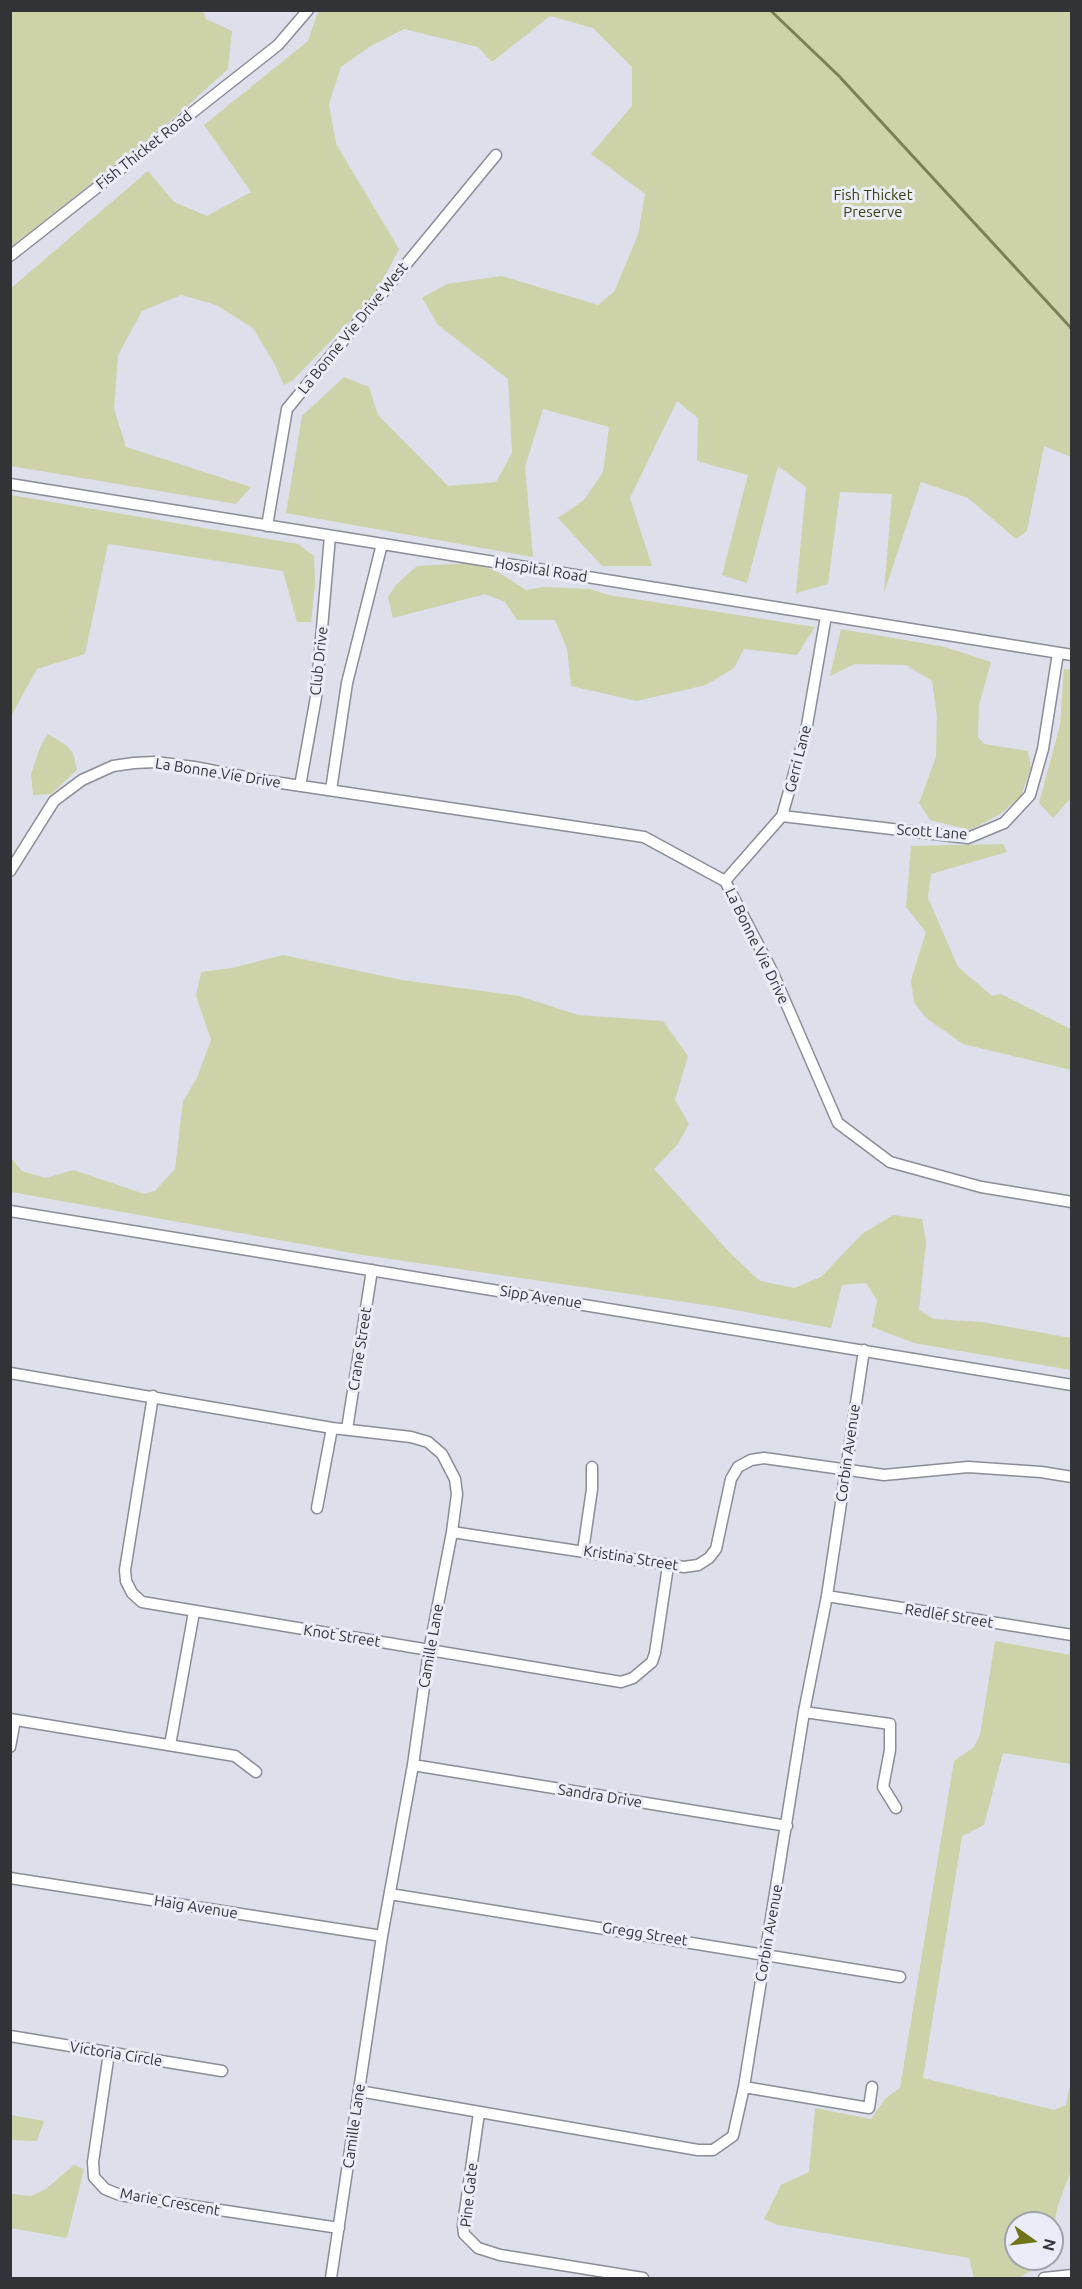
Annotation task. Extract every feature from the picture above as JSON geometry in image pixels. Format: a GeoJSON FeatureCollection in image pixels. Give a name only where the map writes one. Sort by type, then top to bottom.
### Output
{"type":"FeatureCollection","features":[{"type":"Feature","properties":{"kind":"street","name":"Fish Thicket Road"},"geometry":{"type":"LineString","coordinates":[[10,256],[278,45],[308,10]]}},
{"type":"Feature","properties":{"kind":"street","name":"La Bonne Vie Drive West"},"geometry":{"type":"LineString","coordinates":[[267,526],[287,409],[496,155]]}},
{"type":"Feature","properties":{"kind":"street","name":"Hospital Road"},"geometry":{"type":"LineString","coordinates":[[10,484],[1071,655]]}},
{"type":"Feature","properties":{"kind":"street","name":"Club Drive"},"geometry":{"type":"LineString","coordinates":[[300,786],[316,698],[330,536]]}},
{"type":"Feature","properties":{"kind":"street"},"geometry":{"type":"LineString","coordinates":[[331,790],[347,683],[382,544]]}},
{"type":"Feature","properties":{"kind":"street","name":"Gerri Lane"},"geometry":{"type":"LineString","coordinates":[[725,880],[782,816],[806,731],[826,616]]}},
{"type":"Feature","properties":{"kind":"street","name":"Scott Lane"},"geometry":{"type":"LineString","coordinates":[[782,816],[968,838],[1004,823],[1030,795],[1043,749],[1058,653]]}},
{"type":"Feature","properties":{"kind":"street","name":"La Bonne Vie Drive"},"geometry":{"type":"LineString","coordinates":[[10,871],[54,801],[82,780],[113,766],[155,762],[644,837],[725,880],[772,971],[838,1123],[890,1162],[981,1187],[1071,1202]]}},
{"type":"Feature","properties":{"kind":"street","name":"Sipp Avenue"},"geometry":{"type":"LineString","coordinates":[[10,1211],[1071,1385]]}},
{"type":"Feature","properties":{"kind":"street","name":"Crane Street"},"geometry":{"type":"LineString","coordinates":[[347,1429],[372,1270]]}},
{"type":"Feature","properties":{"kind":"street","name":"Corbin Avenue"},"geometry":{"type":"LineString","coordinates":[[359,2091],[698,2150],[713,2150],[733,2136],[744,2086],[804,1712],[827,1596],[864,1350]]}},
{"type":"Feature","properties":{"kind":"street","name":"Camille Lane"},"geometry":{"type":"LineString","coordinates":[[10,1373],[332,1428],[411,1437],[428,1442],[442,1454],[455,1479],[457,1494],[452,1532],[429,1650],[413,1765],[382,1936],[331,2278]]}},
{"type":"Feature","properties":{"kind":"street","name":"Knot Street"},"geometry":{"type":"LineString","coordinates":[[153,1396],[126,1581],[132,1593],[142,1602],[621,1682],[645,1671],[656,1653],[668,1566]]}},
{"type":"Feature","properties":{"kind":"street"},"geometry":{"type":"LineString","coordinates":[[317,1508],[332,1428]]}},
{"type":"Feature","properties":{"kind":"street","name":"Kristina Street"},"geometry":{"type":"LineString","coordinates":[[452,1532],[668,1566],[698,1565],[709,1558],[720,1537],[731,1479],[738,1467],[751,1460],[764,1458],[846,1471]]}},
{"type":"Feature","properties":{"kind":"street"},"geometry":{"type":"LineString","coordinates":[[583,1551],[592,1489],[592,1467]]}},
{"type":"Feature","properties":{"kind":"street"},"geometry":{"type":"LineString","coordinates":[[846,1471],[884,1475],[989,1468],[1071,1477]]}},
{"type":"Feature","properties":{"kind":"street","name":"Redlef Street"},"geometry":{"type":"LineString","coordinates":[[827,1596],[1071,1635]]}},
{"type":"Feature","properties":{"kind":"street"},"geometry":{"type":"LineString","coordinates":[[170,1745],[194,1612]]}},
{"type":"Feature","properties":{"kind":"street"},"geometry":{"type":"LineString","coordinates":[[804,1712],[890,1724],[890,1750],[883,1787],[896,1808]]}},
{"type":"Feature","properties":{"kind":"street"},"geometry":{"type":"LineString","coordinates":[[10,1747],[13,1720],[235,1756],[256,1772]]}},
{"type":"Feature","properties":{"kind":"street","name":"Sandra Drive"},"geometry":{"type":"LineString","coordinates":[[413,1765],[787,1826]]}},
{"type":"Feature","properties":{"kind":"street","name":"Haig Avenue"},"geometry":{"type":"LineString","coordinates":[[10,1878],[382,1936]]}},
{"type":"Feature","properties":{"kind":"street","name":"Gregg Street"},"geometry":{"type":"LineString","coordinates":[[390,1894],[766,1953],[900,1977]]}},
{"type":"Feature","properties":{"kind":"street","name":"Victoria Circle"},"geometry":{"type":"LineString","coordinates":[[10,2036],[222,2071]]}},
{"type":"Feature","properties":{"kind":"street","name":"Marie Crescent"},"geometry":{"type":"LineString","coordinates":[[109,2053],[93,2162],[94,2177],[105,2189],[120,2195],[339,2228]]}},
{"type":"Feature","properties":{"kind":"street"},"geometry":{"type":"LineString","coordinates":[[744,2086],[869,2108],[872,2088]]}},
{"type":"Feature","properties":{"kind":"street","name":"Pine Gate"},"geometry":{"type":"LineString","coordinates":[[479,2113],[464,2234],[478,2248],[500,2255],[643,2278]]}},
{"type":"Feature","properties":{"kind":"street"},"geometry":{"type":"LineString","coordinates":[[1044,2278],[1071,2274]]}},
{"type":"Feature","properties":{"kind":"green space"},"geometry":{"type":"Polygon","coordinates":[[[11,10],[203,11],[206,19],[232,31],[228,69],[176,116],[11,247],[11,10]]]}},
{"type":"Feature","properties":{"kind":"green space","name":"Fish Thicket Preserve"},"geometry":{"type":"Polygon","coordinates":[[[318,11],[1071,11],[1071,457],[1044,446],[1027,531],[1016,539],[968,498],[921,482],[884,593],[892,494],[840,492],[828,584],[796,593],[806,487],[778,466],[747,583],[722,575],[748,475],[697,461],[698,418],[677,401],[630,498],[652,566],[602,566],[558,518],[584,500],[603,472],[609,427],[543,409],[525,467],[533,557],[286,513],[302,416],[344,377],[369,387],[378,415],[448,486],[496,482],[512,453],[508,379],[438,325],[422,298],[447,284],[502,276],[598,305],[614,292],[638,235],[645,194],[591,154],[632,106],[632,67],[593,28],[550,16],[492,62],[478,47],[404,29],[369,47],[341,67],[329,104],[336,144],[399,249],[375,295],[293,380],[284,385],[253,328],[216,305],[181,295],[142,311],[118,355],[114,409],[126,447],[251,487],[236,504],[11,466],[10,289],[148,171],[174,202],[207,216],[251,192],[204,125],[308,41],[318,11]]]}},
{"type":"Feature","properties":{"kind":"green space"},"geometry":{"type":"Polygon","coordinates":[[[11,495],[298,544],[314,556],[315,585],[311,622],[297,622],[283,571],[108,544],[85,654],[37,669],[11,716],[11,495]]]}},
{"type":"Feature","properties":{"kind":"green space"},"geometry":{"type":"Polygon","coordinates":[[[475,563],[498,572],[526,590],[544,587],[590,589],[609,595],[815,627],[797,655],[744,649],[734,668],[706,685],[637,701],[571,686],[567,649],[555,620],[517,620],[505,602],[485,594],[393,618],[388,597],[396,585],[417,566],[475,563]]]}},
{"type":"Feature","properties":{"kind":"green space"},"geometry":{"type":"Polygon","coordinates":[[[841,629],[945,647],[991,662],[979,705],[978,737],[984,744],[1028,751],[1031,768],[1021,796],[999,815],[970,830],[930,820],[919,803],[936,757],[937,716],[932,681],[906,665],[855,664],[830,676],[841,629]]]}},
{"type":"Feature","properties":{"kind":"green space"},"geometry":{"type":"Polygon","coordinates":[[[1064,669],[1071,670],[1071,798],[1053,818],[1039,803],[1060,725],[1064,669]]]}},
{"type":"Feature","properties":{"kind":"green space"},"geometry":{"type":"Polygon","coordinates":[[[48,734],[67,746],[73,753],[77,770],[51,794],[33,795],[31,774],[41,745],[48,734]]]}},
{"type":"Feature","properties":{"kind":"green space"},"geometry":{"type":"Polygon","coordinates":[[[1003,844],[1007,852],[931,874],[928,898],[958,967],[992,996],[1001,994],[1071,1029],[1071,1070],[963,1044],[926,1018],[914,1002],[911,980],[926,932],[906,907],[911,846],[1003,844]]]}},
{"type":"Feature","properties":{"kind":"green space"},"geometry":{"type":"Polygon","coordinates":[[[283,955],[402,980],[519,996],[578,1015],[663,1021],[688,1056],[675,1100],[689,1124],[678,1144],[654,1169],[731,1254],[760,1281],[794,1288],[821,1277],[862,1234],[893,1215],[922,1219],[926,1242],[919,1310],[934,1319],[982,1322],[1071,1338],[1071,1370],[914,1343],[872,1327],[877,1300],[866,1283],[842,1285],[831,1328],[719,1307],[363,1255],[11,1192],[11,1158],[22,1171],[46,1178],[74,1170],[144,1194],[155,1191],[175,1169],[183,1101],[197,1078],[211,1040],[196,996],[201,972],[232,968],[283,955]]]}},
{"type":"Feature","properties":{"kind":"green space"},"geometry":{"type":"Polygon","coordinates":[[[995,1641],[1071,1655],[1071,1764],[1003,1753],[984,1825],[962,1836],[923,2078],[1054,2110],[1066,2105],[1071,2080],[1071,2171],[1057,2211],[1004,2211],[1004,2271],[1030,2271],[1019,2278],[974,2278],[969,2258],[778,2225],[764,2219],[781,2185],[809,2172],[815,2108],[871,2119],[886,2098],[900,2088],[954,1761],[974,1747],[980,1735],[995,1641]]]}},
{"type":"Feature","properties":{"kind":"green space"},"geometry":{"type":"Polygon","coordinates":[[[11,2115],[44,2121],[37,2141],[11,2140],[11,2115]]]}},
{"type":"Feature","properties":{"kind":"green space"},"geometry":{"type":"Polygon","coordinates":[[[74,2165],[84,2169],[67,2238],[11,2228],[11,2194],[31,2196],[46,2189],[74,2165]]]}},
{"type":"Feature","properties":{"kind":"waterway"},"geometry":{"type":"LineString","coordinates":[[770,10],[839,76],[1072,329]]}}]}
